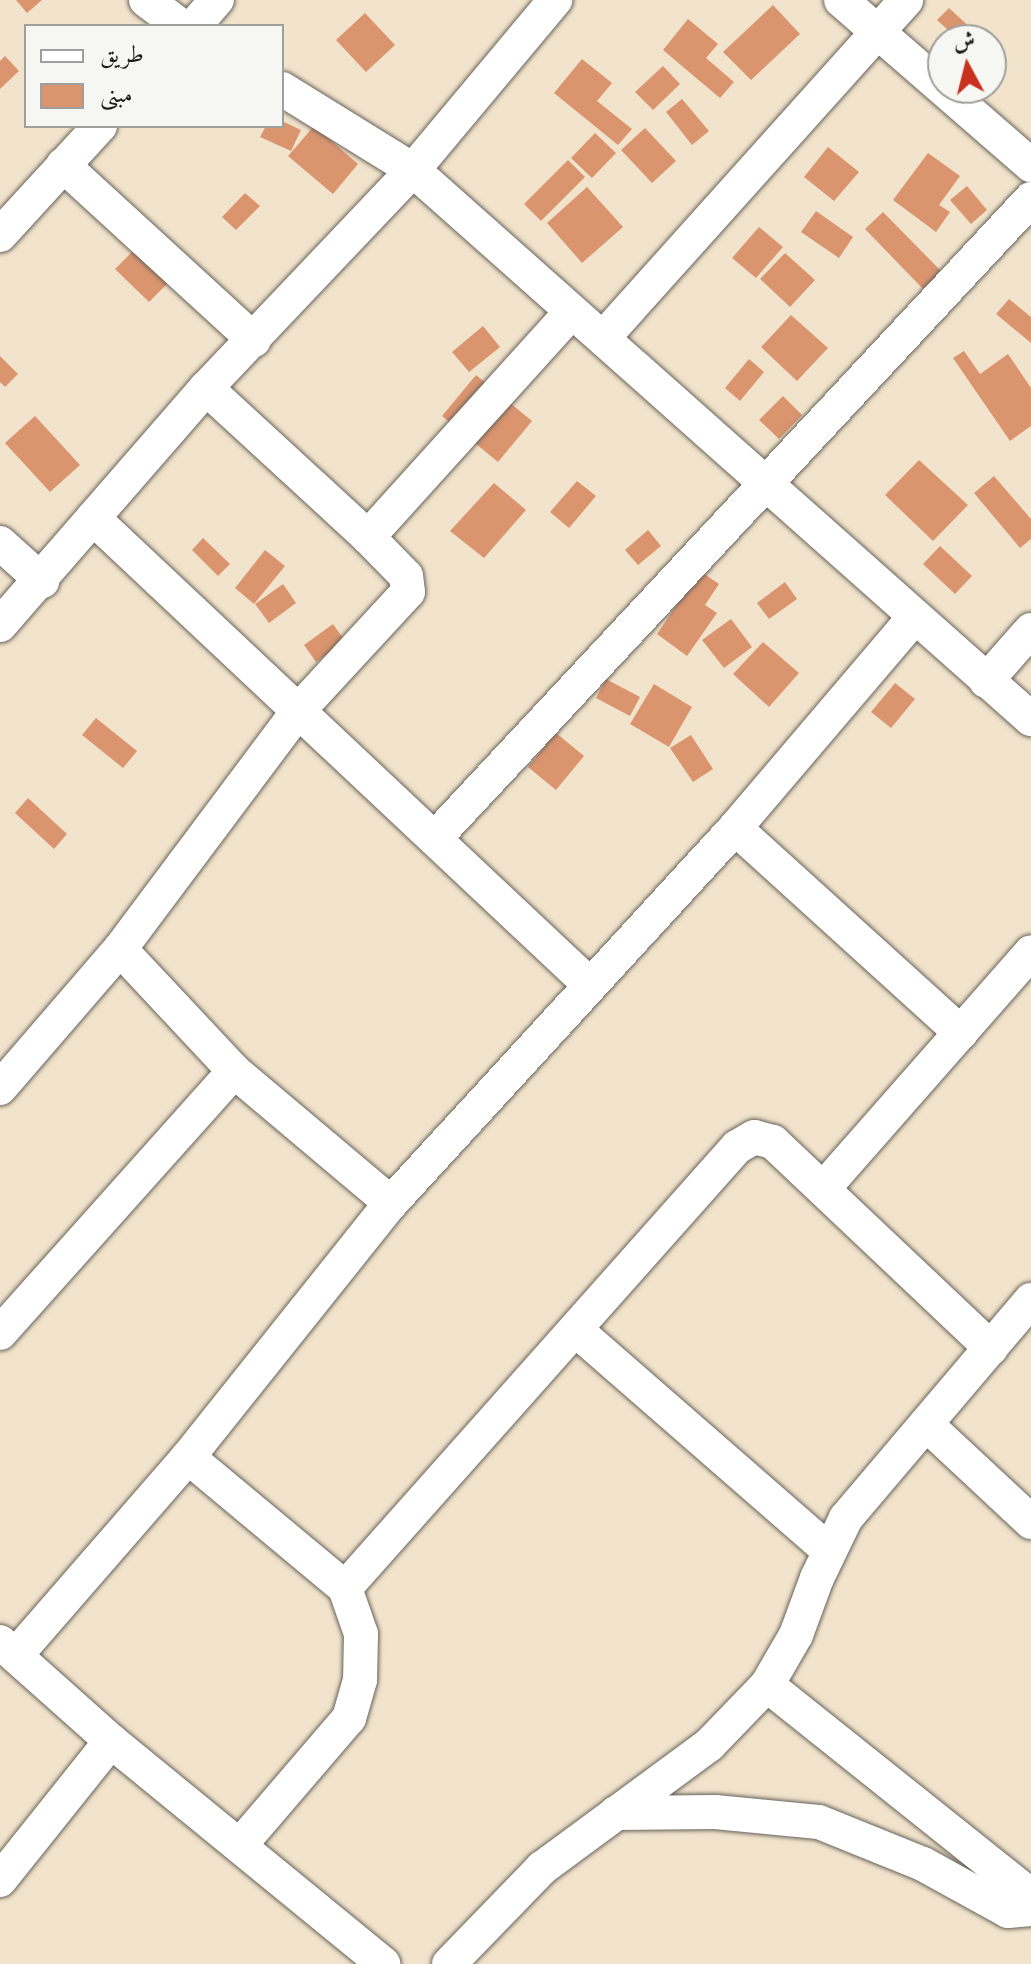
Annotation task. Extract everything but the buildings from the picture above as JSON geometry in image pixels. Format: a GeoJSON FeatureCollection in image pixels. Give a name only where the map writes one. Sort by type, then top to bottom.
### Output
{"type":"FeatureCollection","features":[{"type":"Feature","properties":{"kind":"street"},"geometry":{"type":"LineString","coordinates":[[146,0],[178,24]]}},
{"type":"Feature","properties":{"kind":"street"},"geometry":{"type":"LineString","coordinates":[[196,24],[217,0]]}},
{"type":"Feature","properties":{"kind":"street"},"geometry":{"type":"LineString","coordinates":[[0,625],[42,581],[206,388],[413,170],[555,0]]}},
{"type":"Feature","properties":{"kind":"street"},"geometry":{"type":"LineString","coordinates":[[841,0],[1031,165]]}},
{"type":"Feature","properties":{"kind":"street"},"geometry":{"type":"LineString","coordinates":[[603,338],[906,0]]}},
{"type":"Feature","properties":{"kind":"street"},"geometry":{"type":"LineString","coordinates":[[284,90],[413,170],[1031,719]]}},
{"type":"Feature","properties":{"kind":"street"},"geometry":{"type":"LineString","coordinates":[[0,235],[98,128]]}},
{"type":"Feature","properties":{"kind":"street"},"geometry":{"type":"LineString","coordinates":[[63,165],[254,340]]}},
{"type":"Feature","properties":{"kind":"street"},"geometry":{"type":"LineString","coordinates":[[435,838],[1031,199]]}},
{"type":"Feature","properties":{"kind":"street"},"geometry":{"type":"LineString","coordinates":[[368,537],[572,311]]}},
{"type":"Feature","properties":{"kind":"street"},"geometry":{"type":"LineString","coordinates":[[0,1088],[120,949],[298,711],[408,592],[406,576],[368,537],[206,388]]}},
{"type":"Feature","properties":{"kind":"street"},"geometry":{"type":"LineString","coordinates":[[93,518],[590,985]]}},
{"type":"Feature","properties":{"kind":"street"},"geometry":{"type":"LineString","coordinates":[[0,543],[42,581]]}},
{"type":"Feature","properties":{"kind":"street"},"geometry":{"type":"LineString","coordinates":[[383,1964],[241,1844],[111,1741],[8,1648],[188,1457],[391,1203],[735,828],[914,618]]}},
{"type":"Feature","properties":{"kind":"street"},"geometry":{"type":"LineString","coordinates":[[986,681],[1031,630]]}},
{"type":"Feature","properties":{"kind":"street"},"geometry":{"type":"LineString","coordinates":[[735,828],[961,1033]]}},
{"type":"Feature","properties":{"kind":"street"},"geometry":{"type":"LineString","coordinates":[[120,949],[234,1071],[391,1203]]}},
{"type":"Feature","properties":{"kind":"street"},"geometry":{"type":"LineString","coordinates":[[823,1189],[1031,952]]}},
{"type":"Feature","properties":{"kind":"street"},"geometry":{"type":"LineString","coordinates":[[4,1320],[234,1071]]}},
{"type":"Feature","properties":{"kind":"street"},"geometry":{"type":"LineString","coordinates":[[345,1588],[737,1147],[754,1137],[773,1142],[991,1348]]}},
{"type":"Feature","properties":{"kind":"street"},"geometry":{"type":"LineString","coordinates":[[449,1964],[542,1868],[709,1745],[767,1685],[796,1635],[829,1551],[846,1518],[1031,1300]]}},
{"type":"Feature","properties":{"kind":"street"},"geometry":{"type":"LineString","coordinates":[[576,1330],[829,1551]]}},
{"type":"Feature","properties":{"kind":"street"},"geometry":{"type":"LineString","coordinates":[[926,1424],[1031,1522]]}},
{"type":"Feature","properties":{"kind":"street"},"geometry":{"type":"LineString","coordinates":[[188,1457],[345,1588],[361,1634],[360,1680],[349,1718],[241,1844]]}},
{"type":"Feature","properties":{"kind":"street"},"geometry":{"type":"LineString","coordinates":[[767,1685],[1031,1896]]}},
{"type":"Feature","properties":{"kind":"street"},"geometry":{"type":"LineString","coordinates":[[0,1880],[111,1741]]}},
{"type":"Feature","properties":{"kind":"street"},"geometry":{"type":"LineString","coordinates":[[616,1813],[715,1812],[819,1822],[923,1864],[1008,1911],[1031,1909]]}}]}
